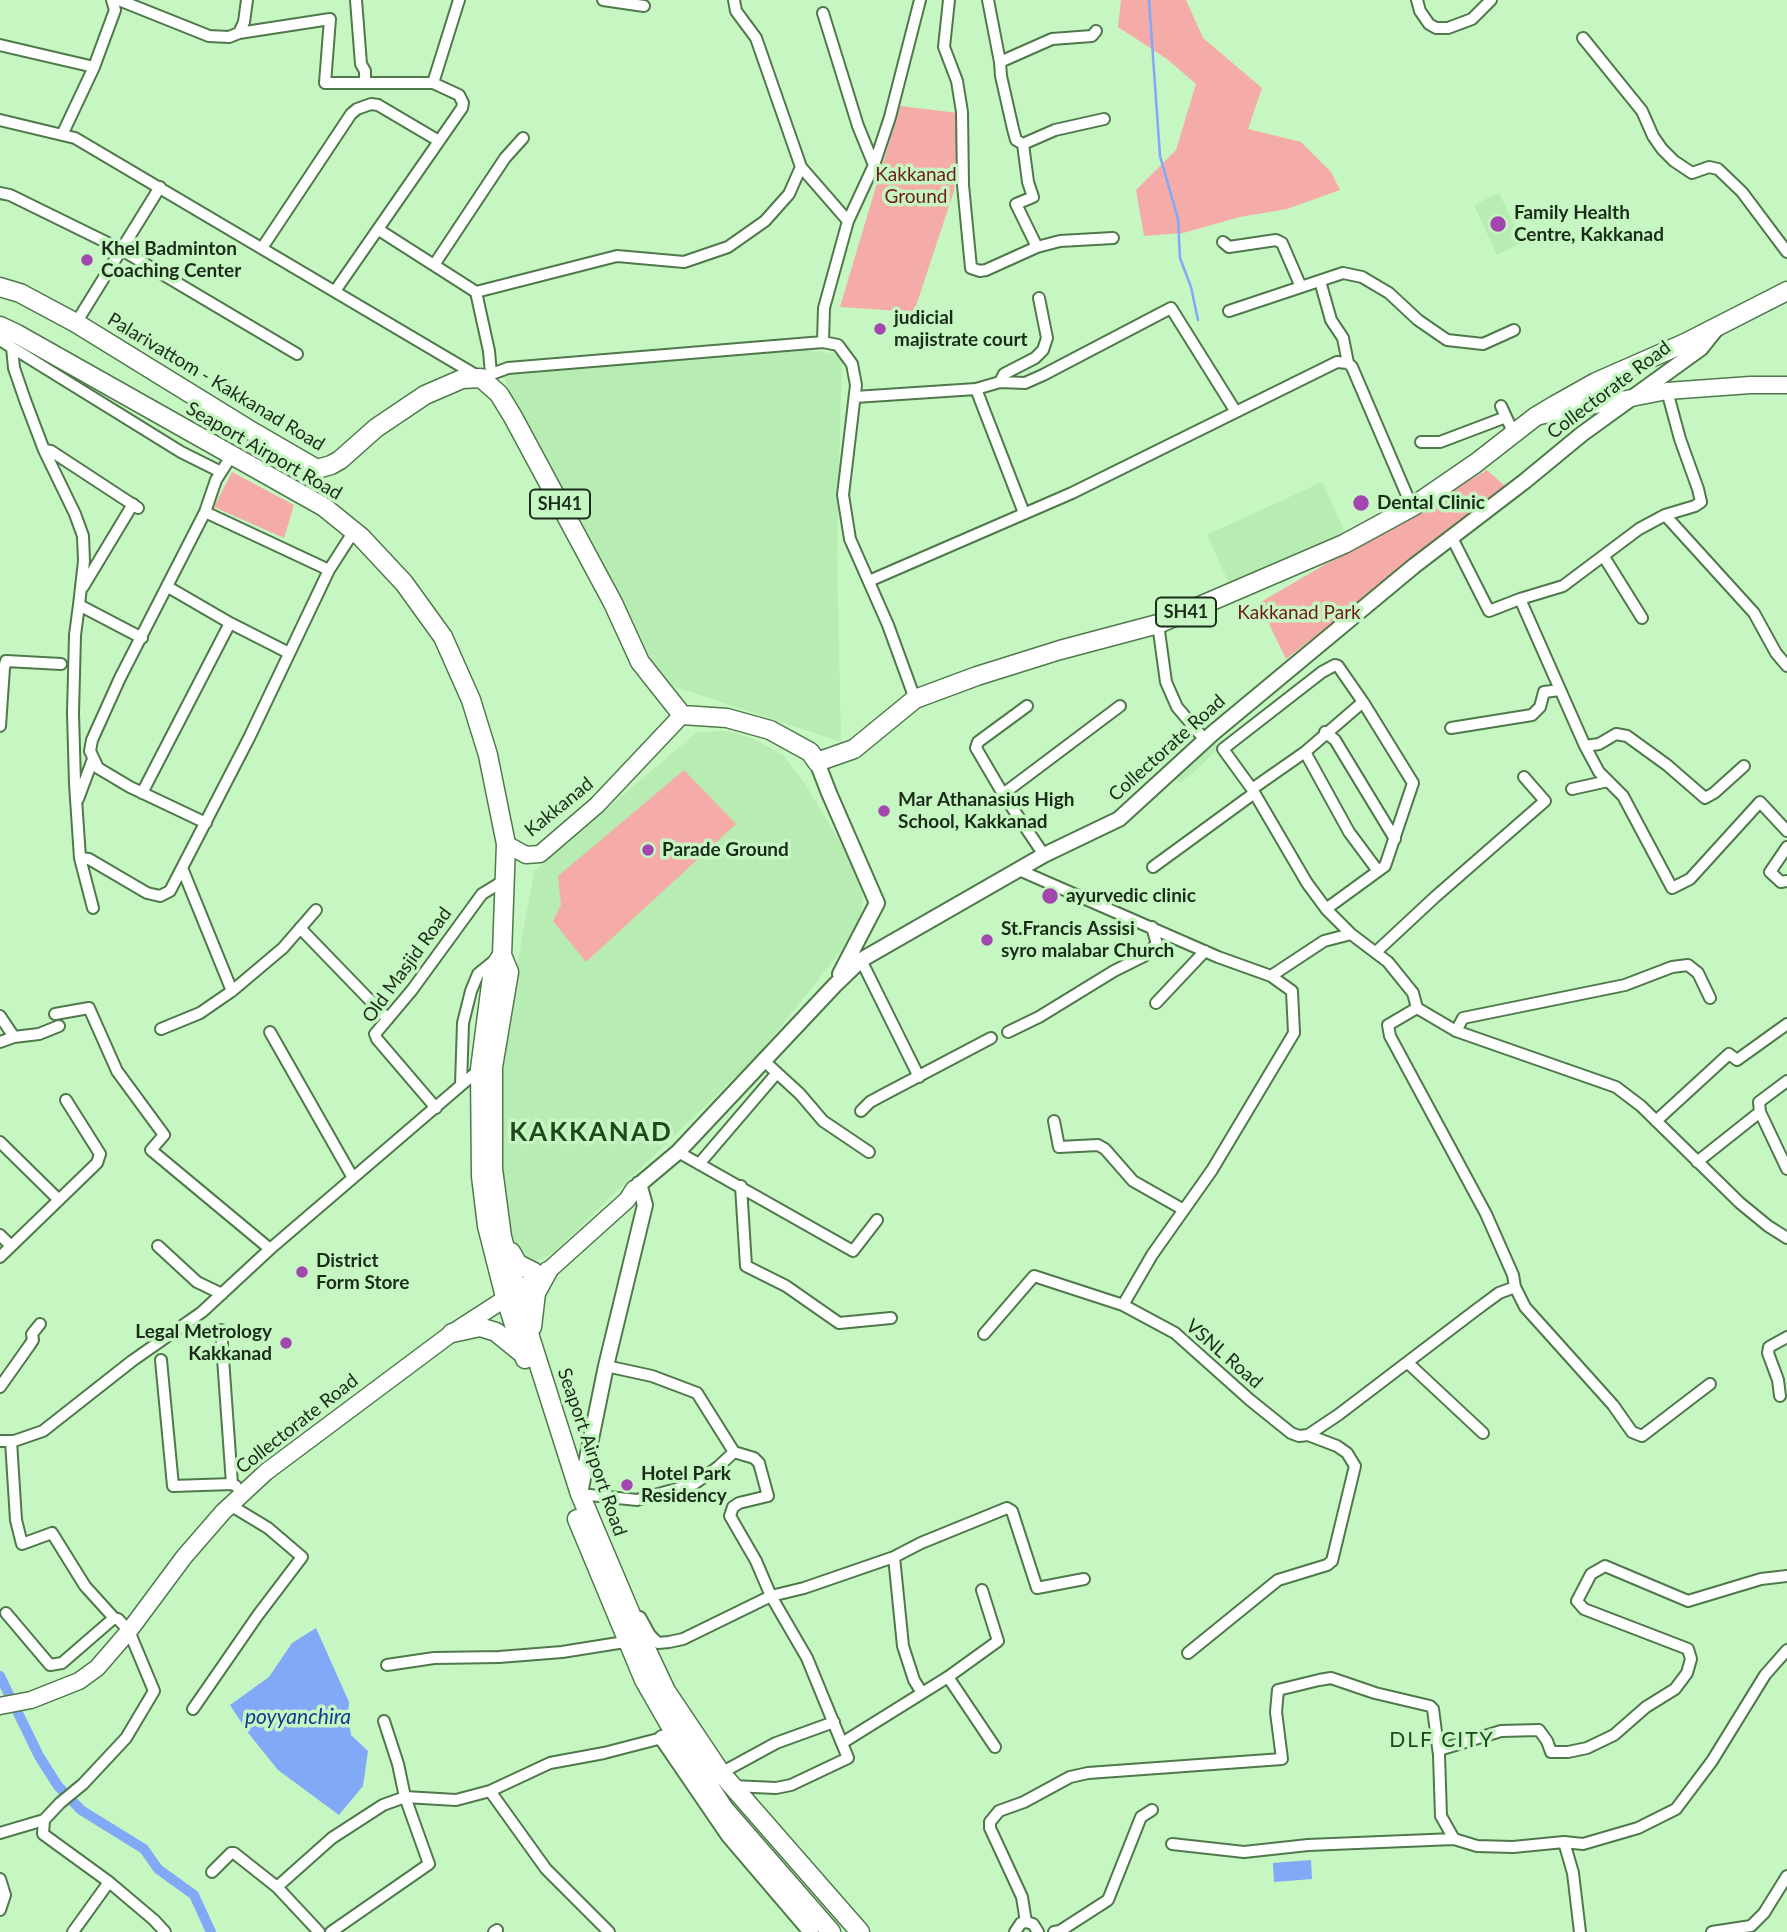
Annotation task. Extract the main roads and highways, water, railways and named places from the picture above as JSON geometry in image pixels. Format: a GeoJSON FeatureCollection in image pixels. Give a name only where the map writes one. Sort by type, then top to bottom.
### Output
{"type":"FeatureCollection","features":[{"type":"Feature","properties":{"kind":"main road","name":"Palarivattom - Kakkanad Road"},"geometry":{"type":"LineString","coordinates":[[0,287],[20,293],[76,323],[309,466],[325,468],[340,460],[394,415],[425,395],[462,379],[486,376],[513,417],[613,603],[640,662],[682,715]]}},
{"type":"Feature","properties":{"kind":"main road","name":"SH41"},"geometry":{"type":"LineString","coordinates":[[682,715],[727,718],[770,730],[810,752],[817,761],[854,749],[915,699],[1060,650],[1158,624],[1345,544],[1412,507],[1476,463],[1507,419],[1535,417],[1596,382],[1718,327],[1787,291]]}},
{"type":"Feature","properties":{"kind":"main road","name":"Seaport Airport Road"},"geometry":{"type":"LineString","coordinates":[[0,326],[324,507],[354,531],[404,583],[443,637],[471,700],[485,744],[506,844],[502,955],[509,972],[493,1067],[493,1170],[510,1291]]}},
{"type":"Feature","properties":{"kind":"main road"},"geometry":{"type":"LineString","coordinates":[[1535,417],[1667,391],[1750,385],[1786,386]]}},
{"type":"Feature","properties":{"kind":"main road"},"geometry":{"type":"LineString","coordinates":[[232,456],[248,429]]}},
{"type":"Feature","properties":{"kind":"main road","name":"Kakkanad"},"geometry":{"type":"LineString","coordinates":[[506,844],[526,855],[540,854],[633,770],[682,715]]}},
{"type":"Feature","properties":{"kind":"main road","name":"Seaport Airport Road"},"geometry":{"type":"LineString","coordinates":[[502,955],[493,969],[480,1069],[481,1176],[487,1226],[510,1291],[575,1513],[634,1640],[666,1691],[727,1779],[851,1929]]}},
{"type":"Feature","properties":{"kind":"main road","name":"Collectorate Road"},"geometry":{"type":"LineString","coordinates":[[4,1705],[31,1700],[79,1681],[97,1668],[129,1631],[184,1557],[230,1505],[266,1472],[510,1291],[541,1271],[622,1195],[638,1188]]}},
{"type":"Feature","properties":{"kind":"main road"},"geometry":{"type":"LineString","coordinates":[[452,1334],[481,1327],[527,1347],[541,1271],[518,1264],[502,1237]]}},
{"type":"Feature","properties":{"kind":"main road","name":"Seaport Airport Road"},"geometry":{"type":"LineString","coordinates":[[527,1347],[580,1494],[624,1595],[644,1681],[668,1736],[724,1808],[831,1932]]}},
{"type":"Feature","properties":{"kind":"water","name":"poyyanchira"},"geometry":{"type":"Polygon","coordinates":[[[316,1628],[349,1702],[351,1735],[368,1751],[363,1786],[339,1815],[278,1770],[230,1705],[269,1677],[292,1643],[316,1628]]]}},
{"type":"Feature","properties":{"kind":"water"},"geometry":{"type":"Polygon","coordinates":[[[1311,1860],[1312,1879],[1274,1882],[1273,1863],[1311,1860]]]}},
{"type":"Feature","properties":{"kind":"waterway"},"geometry":{"type":"LineString","coordinates":[[1149,0],[1160,156],[1178,219],[1180,258],[1191,287],[1198,320]]}},
{"type":"Feature","properties":{"kind":"waterway"},"geometry":{"type":"LineString","coordinates":[[0,1676],[39,1756],[58,1786],[81,1810],[144,1849],[158,1869],[194,1895],[211,1932]]}},
{"type":"Feature","properties":{"kind":"place","name":"Family Health Centre, Kakkanad"},"geometry":{"type":"Point","coordinates":[1498,224]}},
{"type":"Feature","properties":{"kind":"place","name":"Khel Badminton Coaching Center"},"geometry":{"type":"Point","coordinates":[87,260]}},
{"type":"Feature","properties":{"kind":"place","name":"judicial majistrate court"},"geometry":{"type":"Point","coordinates":[880,329]}},
{"type":"Feature","properties":{"kind":"place","name":"Dental Clinic"},"geometry":{"type":"Point","coordinates":[1361,503]}},
{"type":"Feature","properties":{"kind":"place","name":"Mar Athanasius High School, Kakkanad"},"geometry":{"type":"Point","coordinates":[884,811]}},
{"type":"Feature","properties":{"kind":"place","name":"Parade Ground"},"geometry":{"type":"Point","coordinates":[648,850]}},
{"type":"Feature","properties":{"kind":"place","name":"ayurvedic clinic"},"geometry":{"type":"Point","coordinates":[1050,896]}},
{"type":"Feature","properties":{"kind":"place","name":"St.Francis Assisi syro malabar Church"},"geometry":{"type":"Point","coordinates":[987,940]}},
{"type":"Feature","properties":{"kind":"place","name":"District Form Store"},"geometry":{"type":"Point","coordinates":[302,1272]}},
{"type":"Feature","properties":{"kind":"place","name":"Legal Metrology Kakkanad"},"geometry":{"type":"Point","coordinates":[286,1343]}},
{"type":"Feature","properties":{"kind":"place","name":"Hotel Park Residency"},"geometry":{"type":"Point","coordinates":[627,1485]}},
{"type":"Feature","properties":{"kind":"district","name":"KAKKANAD"},"geometry":{"type":"Point","coordinates":[591,1133]}},
{"type":"Feature","properties":{"kind":"district","name":"DLF CITY"},"geometry":{"type":"Point","coordinates":[1442,1740]}},
{"type":"Feature","properties":{"kind":"park label","name":"Kakkanad Ground"},"geometry":{"type":"Point","coordinates":[916,186]}},
{"type":"Feature","properties":{"kind":"park label","name":"Kakkanad Park"},"geometry":{"type":"Point","coordinates":[1299,613]}}]}
